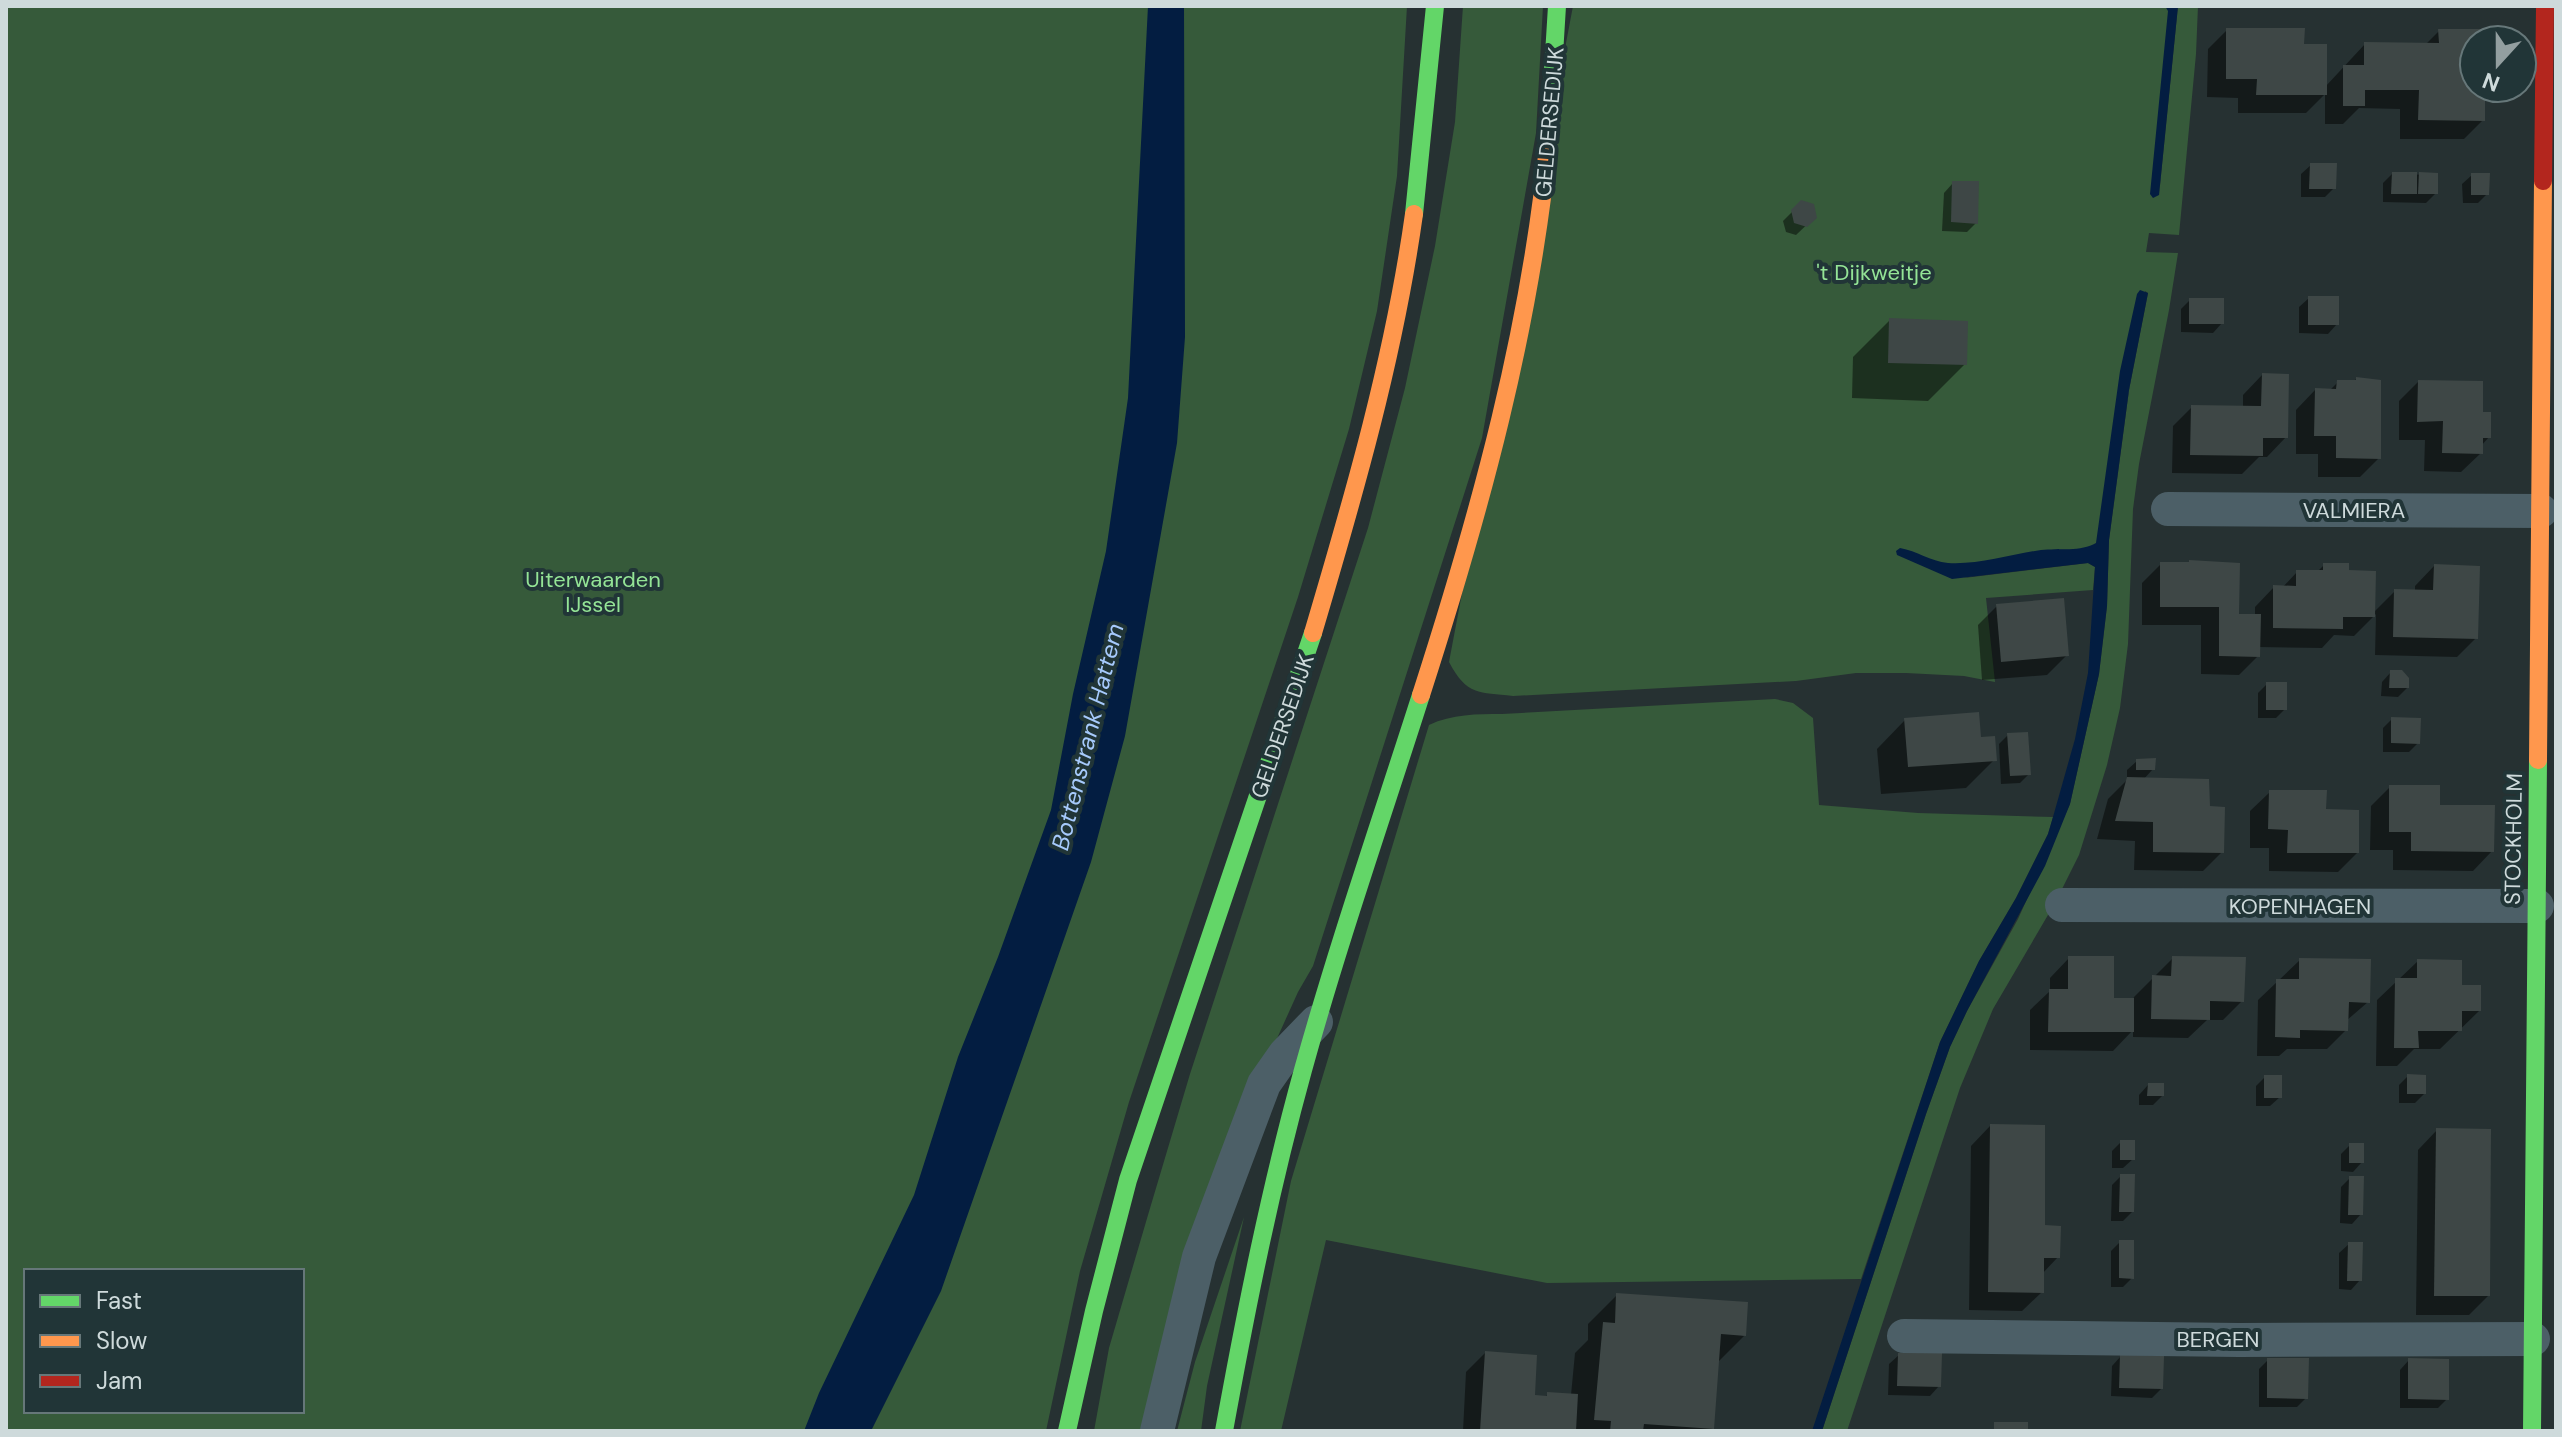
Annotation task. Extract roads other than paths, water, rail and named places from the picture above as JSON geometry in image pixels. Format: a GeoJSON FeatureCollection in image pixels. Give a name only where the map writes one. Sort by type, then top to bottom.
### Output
{"type":"FeatureCollection","features":[{"type":"Feature","properties":{"kind":"street","name":"GELDERSEDIJK"},"geometry":{"type":"LineString","coordinates":[[1067,1431],[1128,1180],[1309,647],[1359,477],[1403,290],[1419,177],[1435,6]]}},
{"type":"Feature","properties":{"kind":"street","name":"GELDERSEDIJK"},"geometry":{"type":"LineString","coordinates":[[1224,1431],[1281,1153],[1317,1022],[1456,585],[1503,412],[1538,235],[1548,156],[1557,6]]}},
{"type":"Feature","properties":{"kind":"street","name":"STOCKHOLM"},"geometry":{"type":"LineString","coordinates":[[2532,1431],[2533,1339],[2545,1085],[2537,906],[2541,511],[2549,248],[2545,6]]}},
{"type":"Feature","properties":{"kind":"street","name":"VALMIERA"},"geometry":{"type":"LineString","coordinates":[[2168,509],[2541,511]]}},
{"type":"Feature","properties":{"kind":"street","name":"KOPENHAGEN"},"geometry":{"type":"LineString","coordinates":[[2062,905],[2537,906]]}},
{"type":"Feature","properties":{"kind":"street","name":"GELDERSEDIJK"},"geometry":{"type":"LineString","coordinates":[[1157,1431],[1199,1257],[1264,1084],[1285,1054],[1317,1022]]}},
{"type":"Feature","properties":{"kind":"street","name":"BERGEN"},"geometry":{"type":"LineString","coordinates":[[1904,1336],[2224,1340],[2533,1339]]}},
{"type":"Feature","properties":{"kind":"water","name":"Bottenstrank Hattem"},"geometry":{"type":"Polygon","coordinates":[[[1148,6],[1184,6],[1185,337],[1177,443],[1125,736],[1091,862],[941,1291],[871,1431],[804,1431],[819,1393],[914,1195],[958,1057],[1051,810],[1073,694],[1106,551],[1128,398],[1148,6]]]}},
{"type":"Feature","properties":{"kind":"water"},"geometry":{"type":"Polygon","coordinates":[[[2165,6],[2178,6],[2159,195],[2153,198],[2150,194],[2168,11],[2165,6]]]}},
{"type":"Feature","properties":{"kind":"water"},"geometry":{"type":"Polygon","coordinates":[[[2140,290],[2148,293],[2129,390],[2109,540],[2107,606],[2099,674],[2070,804],[2045,866],[1950,1047],[1822,1431],[1812,1431],[1940,1042],[1979,961],[2016,898],[2048,834],[2075,739],[2088,673],[2095,567],[2088,563],[1952,579],[1897,555],[1896,551],[1900,548],[1941,562],[1959,563],[2041,550],[2077,549],[2096,543],[2120,371],[2140,290]]]}},
{"type":"Feature","properties":{"kind":"park label","name":"'t Dijkweitje"},"geometry":{"type":"Point","coordinates":[1874,272]}},
{"type":"Feature","properties":{"kind":"park label","name":"Uiterwaarden IJssel"},"geometry":{"type":"Point","coordinates":[593,592]}}]}
